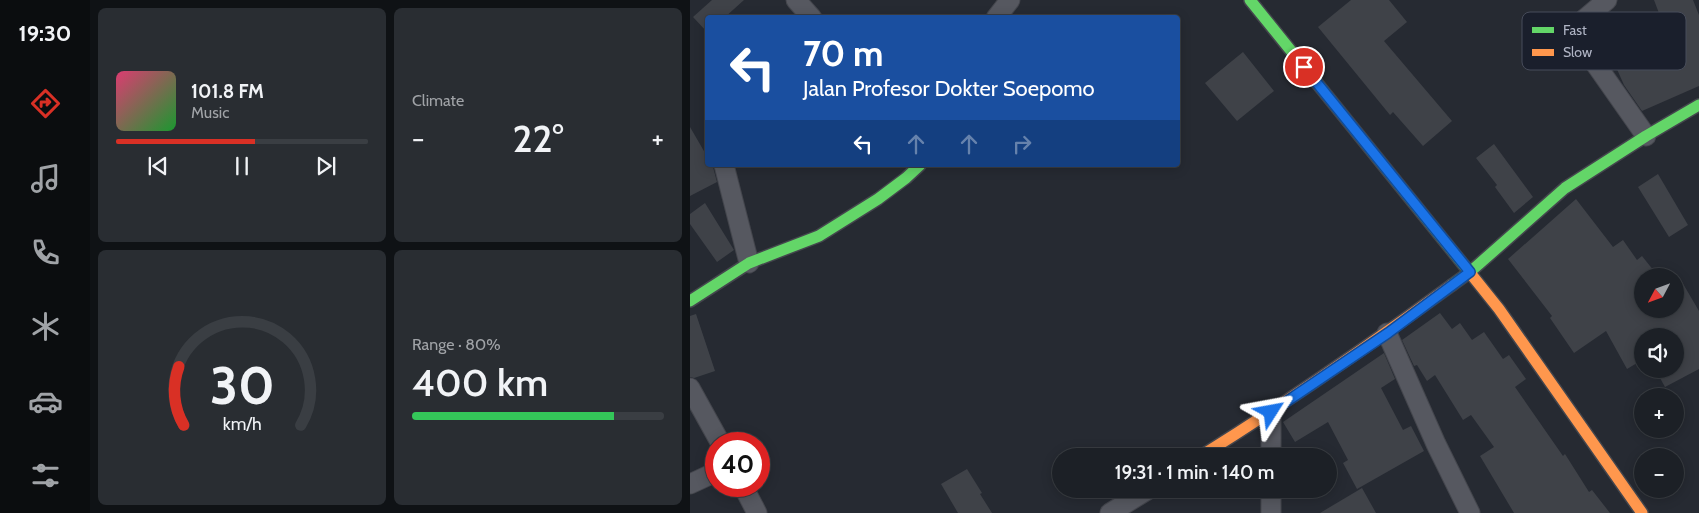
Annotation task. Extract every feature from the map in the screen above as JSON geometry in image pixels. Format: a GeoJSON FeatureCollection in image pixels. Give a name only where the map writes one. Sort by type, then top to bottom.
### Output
{"type":"FeatureCollection","features":[{"type":"Feature","properties":{"kind":"street"},"geometry":{"type":"LineString","coordinates":[[796,0],[809,15]]}},
{"type":"Feature","properties":{"kind":"street"},"geometry":{"type":"LineString","coordinates":[[998,15],[1010,0]]}},
{"type":"Feature","properties":{"kind":"street"},"geometry":{"type":"LineString","coordinates":[[1250,0],[1499,309],[1642,513]]}},
{"type":"Feature","properties":{"kind":"street"},"geometry":{"type":"LineString","coordinates":[[1592,12],[1607,0]]}},
{"type":"Feature","properties":{"kind":"street"},"geometry":{"type":"LineString","coordinates":[[1600,70],[1646,136]]}},
{"type":"Feature","properties":{"kind":"street"},"geometry":{"type":"LineString","coordinates":[[1214,448],[1388,333],[1470,272],[1565,188],[1646,136],[1699,105]]}},
{"type":"Feature","properties":{"kind":"street"},"geometry":{"type":"LineString","coordinates":[[725,167],[749,263]]}},
{"type":"Feature","properties":{"kind":"street"},"geometry":{"type":"LineString","coordinates":[[690,301],[749,263],[819,236],[878,199],[918,167]]}},
{"type":"Feature","properties":{"kind":"street"},"geometry":{"type":"LineString","coordinates":[[1388,333],[1436,444],[1470,513]]}},
{"type":"Feature","properties":{"kind":"street"},"geometry":{"type":"LineString","coordinates":[[690,388],[714,432]]}},
{"type":"Feature","properties":{"kind":"street"},"geometry":{"type":"LineString","coordinates":[[1271,412],[1271,448]]}},
{"type":"Feature","properties":{"kind":"street"},"geometry":{"type":"LineString","coordinates":[[690,484],[705,477]]}},
{"type":"Feature","properties":{"kind":"street"},"geometry":{"type":"LineString","coordinates":[[749,497],[757,513]]}},
{"type":"Feature","properties":{"kind":"street"},"geometry":{"type":"LineString","coordinates":[[1110,513],[1134,498]]}},
{"type":"Feature","properties":{"kind":"street"},"geometry":{"type":"LineString","coordinates":[[1271,498],[1271,513]]}},
{"type":"Feature","properties":{"kind":"building"},"geometry":{"type":"Polygon","coordinates":[[[712,0],[744,0],[727,15],[705,15],[705,30],[693,17],[712,0]]]}},
{"type":"Feature","properties":{"kind":"building"},"geometry":{"type":"Polygon","coordinates":[[[1351,0],[1389,0],[1407,22],[1384,41],[1452,121],[1423,146],[1393,112],[1390,115],[1318,27],[1351,0]]]}},
{"type":"Feature","properties":{"kind":"building"},"geometry":{"type":"Polygon","coordinates":[[[1654,0],[1693,0],[1699,15],[1699,86],[1642,111],[1624,85],[1617,70],[1686,70],[1686,12],[1659,12],[1654,0]]]}},
{"type":"Feature","properties":{"kind":"building"},"geometry":{"type":"Polygon","coordinates":[[[1243,52],[1274,91],[1237,121],[1205,83],[1243,52]]]}},
{"type":"Feature","properties":{"kind":"building"},"geometry":{"type":"Polygon","coordinates":[[[690,127],[705,153],[705,167],[713,167],[717,182],[690,196],[690,127]]]}},
{"type":"Feature","properties":{"kind":"building"},"geometry":{"type":"Polygon","coordinates":[[[1494,144],[1533,197],[1514,213],[1495,187],[1497,185],[1476,158],[1494,144]]]}},
{"type":"Feature","properties":{"kind":"building"},"geometry":{"type":"Polygon","coordinates":[[[1658,174],[1688,225],[1669,237],[1638,187],[1658,174]]]}},
{"type":"Feature","properties":{"kind":"building"},"geometry":{"type":"Polygon","coordinates":[[[1576,199],[1613,247],[1623,240],[1637,260],[1642,256],[1652,268],[1634,268],[1634,318],[1684,318],[1684,285],[1699,311],[1699,369],[1684,377],[1684,328],[1634,328],[1634,365],[1627,369],[1606,331],[1574,353],[1550,318],[1552,316],[1508,259],[1576,199]]]}},
{"type":"Feature","properties":{"kind":"building"},"geometry":{"type":"Polygon","coordinates":[[[705,203],[734,250],[717,262],[690,224],[690,214],[705,203]]]}},
{"type":"Feature","properties":{"kind":"building"},"geometry":{"type":"Polygon","coordinates":[[[1440,313],[1452,329],[1460,323],[1472,340],[1484,332],[1503,359],[1509,355],[1526,379],[1515,387],[1563,456],[1565,454],[1589,492],[1592,490],[1610,513],[1514,513],[1480,456],[1494,447],[1471,415],[1463,420],[1435,375],[1427,381],[1417,365],[1414,366],[1402,340],[1440,313]]]}},
{"type":"Feature","properties":{"kind":"building"},"geometry":{"type":"Polygon","coordinates":[[[696,314],[715,371],[694,378],[690,377],[690,316],[696,314]]]}},
{"type":"Feature","properties":{"kind":"building"},"geometry":{"type":"Polygon","coordinates":[[[1384,353],[1395,379],[1381,388],[1403,430],[1411,426],[1424,451],[1357,489],[1343,463],[1348,460],[1328,422],[1295,442],[1283,422],[1384,353]]]}},
{"type":"Feature","properties":{"kind":"building"},"geometry":{"type":"Polygon","coordinates":[[[1660,378],[1682,378],[1665,387],[1660,378]]]}},
{"type":"Feature","properties":{"kind":"building"},"geometry":{"type":"Polygon","coordinates":[[[967,469],[992,513],[958,513],[941,484],[967,469]]]}},
{"type":"Feature","properties":{"kind":"building"},"geometry":{"type":"Polygon","coordinates":[[[1362,488],[1376,513],[1320,513],[1362,488]]]}},
{"type":"Feature","properties":{"kind":"traffic: fast"},"geometry":{"type":"LineString","coordinates":[[1250,0],[1471,274]]}},
{"type":"Feature","properties":{"kind":"traffic: fast"},"geometry":{"type":"LineString","coordinates":[[1452,285],[1470,272],[1565,188],[1646,136],[1699,105]]}},
{"type":"Feature","properties":{"kind":"traffic: fast"},"geometry":{"type":"LineString","coordinates":[[690,301],[749,263],[819,236],[878,199],[918,167]]}},
{"type":"Feature","properties":{"kind":"traffic: slow"},"geometry":{"type":"LineString","coordinates":[[1471,274],[1499,309],[1642,513]]}},
{"type":"Feature","properties":{"kind":"traffic: slow"},"geometry":{"type":"LineString","coordinates":[[1213,448],[1328,373],[1452,285]]}},
{"type":"Feature","properties":{"kind":"route"},"geometry":{"type":"LineString","coordinates":[[1271,412],[1388,333],[1470,272],[1304,67]]}}]}
